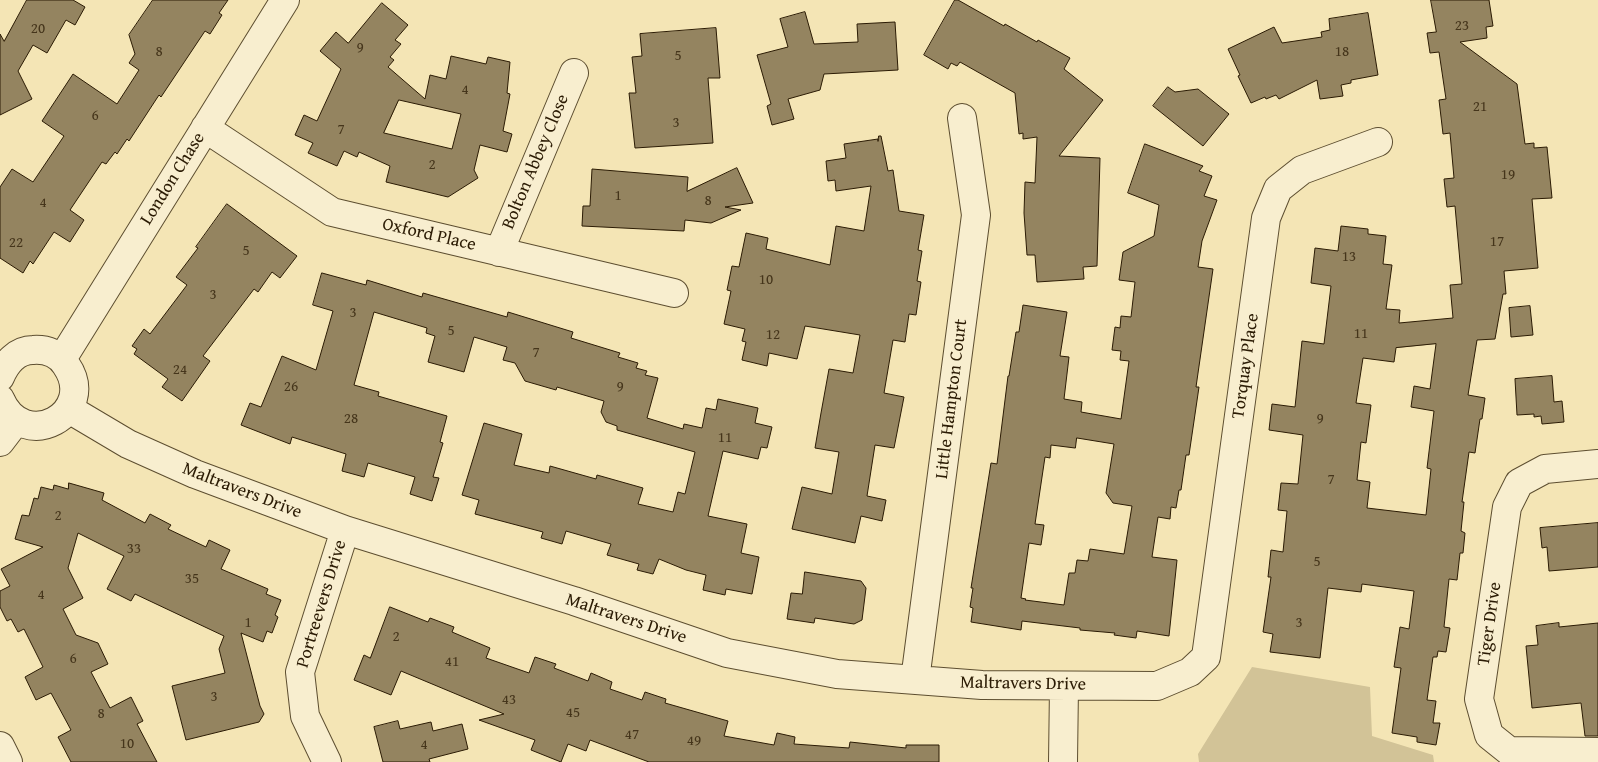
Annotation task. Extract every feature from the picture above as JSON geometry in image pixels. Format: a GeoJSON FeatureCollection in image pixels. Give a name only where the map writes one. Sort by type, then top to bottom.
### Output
{"type":"FeatureCollection","features":[{"type":"Feature","properties":{"kind":"street","name":"London Chase"},"geometry":{"type":"LineString","coordinates":[[62,359],[285,0]]}},
{"type":"Feature","properties":{"kind":"street","name":"Bolton Abbey Close"},"geometry":{"type":"LineString","coordinates":[[499,252],[574,73]]}},
{"type":"Feature","properties":{"kind":"street","name":"Little Hampton Court"},"geometry":{"type":"LineString","coordinates":[[915,680],[976,215],[962,118]]}},
{"type":"Feature","properties":{"kind":"street","name":"Oxford Place"},"geometry":{"type":"LineString","coordinates":[[205,128],[332,212],[674,293]]}},
{"type":"Feature","properties":{"kind":"street","name":"Torquay Place"},"geometry":{"type":"LineString","coordinates":[[1206,657],[1266,218],[1278,189],[1302,170],[1378,142]]}},
{"type":"Feature","properties":{"kind":"street"},"geometry":{"type":"LineString","coordinates":[[2,368],[16,355],[31,350],[48,351],[62,359],[72,374],[75,392],[68,409],[54,422],[34,427],[5,421]]}},
{"type":"Feature","properties":{"kind":"street","name":"Maltravers Drive"},"geometry":{"type":"LineString","coordinates":[[68,409],[128,444],[195,474],[345,530],[574,601],[727,652],[837,674],[982,685],[1064,686],[1157,686],[1190,672],[1206,657]]}},
{"type":"Feature","properties":{"kind":"street","name":"Tiger Drive"},"geometry":{"type":"LineString","coordinates":[[1598,464],[1545,469],[1520,483],[1507,507],[1479,699],[1488,735],[1510,751],[1598,752]]}},
{"type":"Feature","properties":{"kind":"street","name":"Portreevers Drive"},"geometry":{"type":"LineString","coordinates":[[328,762],[305,716],[300,672],[345,530]]}},
{"type":"Feature","properties":{"kind":"street"},"geometry":{"type":"LineString","coordinates":[[1063,762],[1064,686]]}},
{"type":"Feature","properties":{"kind":"street"},"geometry":{"type":"LineString","coordinates":[[0,746],[8,762]]}},
{"type":"Feature","properties":{"kind":"shaded area"},"geometry":{"type":"Polygon","coordinates":[[[1252,667],[1370,687],[1372,736],[1433,755],[1434,762],[1199,762],[1198,754],[1252,667]]]}},
{"type":"Feature","properties":{"kind":"building"},"geometry":{"type":"Polygon","coordinates":[[[27,0],[73,0],[85,7],[75,25],[66,20],[47,53],[33,45],[18,71],[32,99],[0,115],[0,34],[4,41],[27,0]]]}},
{"type":"Feature","properties":{"kind":"building"},"geometry":{"type":"Polygon","coordinates":[[[153,0],[228,0],[219,13],[222,15],[210,34],[205,31],[129,141],[127,139],[117,154],[115,152],[106,164],[102,162],[70,210],[84,220],[70,242],[54,232],[33,264],[30,261],[23,273],[0,258],[0,187],[12,169],[33,182],[64,136],[42,121],[73,74],[117,104],[139,70],[129,63],[135,54],[129,35],[153,0]]]}},
{"type":"Feature","properties":{"kind":"building"},"geometry":{"type":"Polygon","coordinates":[[[955,0],[1037,42],[1038,40],[1070,58],[1064,69],[1103,100],[1059,156],[1100,158],[1097,266],[1083,267],[1084,279],[1037,282],[1035,255],[1027,255],[1024,213],[1025,182],[1035,183],[1037,137],[1023,139],[1023,133],[1019,134],[1015,93],[960,62],[957,66],[951,63],[948,69],[924,55],[955,0]]]}},
{"type":"Feature","properties":{"kind":"building"},"geometry":{"type":"Polygon","coordinates":[[[1431,0],[1489,0],[1493,26],[1486,27],[1487,38],[1460,42],[1517,84],[1525,144],[1534,143],[1534,148],[1547,147],[1552,198],[1532,199],[1538,268],[1504,271],[1506,294],[1503,294],[1495,339],[1477,340],[1468,395],[1485,398],[1475,453],[1469,452],[1462,502],[1464,502],[1461,531],[1465,533],[1463,553],[1460,553],[1457,580],[1449,579],[1444,627],[1450,628],[1446,652],[1438,651],[1437,657],[1433,657],[1427,700],[1436,701],[1433,723],[1440,723],[1436,745],[1417,742],[1417,737],[1392,733],[1401,668],[1394,667],[1400,627],[1409,629],[1414,591],[1362,584],[1361,592],[1328,588],[1320,658],[1270,652],[1273,634],[1263,632],[1271,577],[1268,577],[1271,550],[1283,552],[1287,511],[1278,510],[1281,483],[1298,484],[1303,435],[1269,430],[1272,404],[1295,407],[1302,341],[1324,344],[1331,286],[1311,283],[1315,248],[1338,251],[1341,226],[1368,229],[1368,234],[1386,236],[1383,264],[1392,265],[1386,309],[1400,310],[1399,323],[1453,318],[1450,285],[1462,284],[1455,206],[1447,207],[1444,179],[1454,178],[1450,133],[1443,134],[1439,100],[1446,99],[1439,52],[1430,53],[1427,33],[1436,32],[1431,0]],[[1436,344],[1396,348],[1394,362],[1363,358],[1356,403],[1371,405],[1366,443],[1361,442],[1357,480],[1370,482],[1367,508],[1426,515],[1431,469],[1427,468],[1434,411],[1411,407],[1414,386],[1430,389],[1436,344]]]}},
{"type":"Feature","properties":{"kind":"building"},"geometry":{"type":"Polygon","coordinates":[[[382,3],[408,25],[395,40],[401,44],[390,57],[394,60],[388,67],[425,99],[430,75],[446,79],[451,56],[486,64],[488,57],[510,62],[507,93],[510,94],[503,131],[512,134],[507,152],[480,145],[474,170],[478,178],[448,197],[386,182],[390,166],[359,152],[357,157],[344,151],[337,166],[308,153],[313,143],[295,135],[304,115],[317,121],[341,69],[320,51],[336,32],[348,43],[382,3]],[[399,100],[384,133],[452,149],[461,114],[399,100]]]}},
{"type":"Feature","properties":{"kind":"building"},"geometry":{"type":"Polygon","coordinates":[[[805,12],[814,44],[858,42],[857,24],[895,22],[898,70],[824,74],[820,90],[788,99],[794,119],[772,125],[767,106],[771,104],[757,55],[788,47],[780,19],[805,12]]]}},
{"type":"Feature","properties":{"kind":"building"},"geometry":{"type":"Polygon","coordinates":[[[1368,13],[1378,75],[1351,80],[1351,83],[1341,85],[1343,96],[1320,99],[1317,80],[1279,99],[1276,95],[1251,103],[1228,49],[1274,27],[1282,43],[1322,37],[1321,32],[1330,30],[1329,19],[1368,13]]]}},
{"type":"Feature","properties":{"kind":"building"},"geometry":{"type":"Polygon","coordinates":[[[716,28],[720,78],[708,78],[713,143],[635,148],[629,93],[636,93],[632,57],[642,56],[640,34],[716,28]]]}},
{"type":"Feature","properties":{"kind":"building"},"geometry":{"type":"Polygon","coordinates":[[[1168,87],[1175,92],[1198,89],[1229,114],[1203,146],[1153,106],[1168,87]]]}},
{"type":"Feature","properties":{"kind":"building"},"geometry":{"type":"Polygon","coordinates":[[[879,136],[881,136],[888,171],[893,170],[899,211],[924,215],[918,250],[922,251],[917,281],[921,282],[916,315],[909,314],[905,342],[893,340],[884,393],[904,397],[894,448],[875,445],[867,496],[886,500],[882,521],[861,516],[855,543],[792,529],[802,487],[832,494],[839,452],[815,448],[821,413],[829,369],[853,373],[860,335],[805,326],[797,359],[769,353],[767,366],[742,360],[746,342],[742,341],[745,329],[724,324],[731,291],[727,290],[732,266],[739,267],[746,233],[768,238],[766,249],[830,265],[836,226],[864,231],[871,186],[836,191],[835,180],[828,181],[826,161],[846,158],[844,144],[878,139],[878,141],[879,136]]]}},
{"type":"Feature","properties":{"kind":"building"},"geometry":{"type":"Polygon","coordinates":[[[1145,144],[1203,166],[1199,171],[1212,176],[1204,196],[1217,200],[1202,241],[1198,267],[1213,269],[1196,387],[1199,387],[1189,455],[1186,455],[1181,490],[1179,490],[1176,508],[1171,507],[1170,519],[1158,517],[1152,557],[1177,560],[1169,636],[1137,631],[1136,638],[1114,635],[1115,633],[1080,630],[1080,628],[1022,621],[1021,630],[971,622],[973,608],[970,607],[973,588],[971,588],[991,463],[997,464],[1008,376],[1016,332],[1019,332],[1023,305],[1067,312],[1060,356],[1069,357],[1064,399],[1082,402],[1081,412],[1121,419],[1129,361],[1120,360],[1121,351],[1112,350],[1115,327],[1120,328],[1121,316],[1131,317],[1135,282],[1119,280],[1123,252],[1154,236],[1159,205],[1128,193],[1145,144]],[[1077,438],[1075,448],[1051,445],[1050,458],[1045,457],[1035,524],[1044,525],[1041,545],[1029,543],[1021,598],[1064,605],[1069,573],[1075,573],[1077,560],[1088,561],[1090,549],[1124,554],[1132,506],[1113,503],[1106,493],[1114,444],[1077,438]]]}},
{"type":"Feature","properties":{"kind":"building"},"geometry":{"type":"Polygon","coordinates":[[[737,168],[753,203],[725,207],[741,210],[711,223],[685,220],[684,231],[582,226],[583,206],[590,206],[592,169],[688,177],[687,191],[737,168]]]}},
{"type":"Feature","properties":{"kind":"building"},"geometry":{"type":"Polygon","coordinates":[[[227,204],[297,256],[280,278],[272,272],[258,292],[254,289],[203,356],[210,361],[182,401],[162,387],[168,379],[134,354],[137,349],[132,346],[144,329],[150,334],[187,285],[176,277],[227,204]]]}},
{"type":"Feature","properties":{"kind":"building"},"geometry":{"type":"Polygon","coordinates":[[[322,273],[366,285],[367,280],[422,297],[423,293],[507,317],[508,312],[573,332],[571,338],[620,353],[618,357],[638,363],[636,368],[647,371],[645,375],[658,378],[647,418],[683,429],[684,424],[702,428],[706,408],[716,410],[718,399],[758,408],[755,423],[772,427],[767,448],[761,447],[758,459],[723,451],[708,516],[747,524],[741,553],[759,557],[752,594],[726,589],[725,595],[703,590],[706,575],[686,570],[659,559],[653,574],[637,570],[639,564],[607,555],[611,544],[566,531],[562,544],[541,538],[543,532],[475,514],[479,500],[462,495],[484,423],[522,434],[514,465],[549,473],[550,466],[596,479],[597,475],[643,488],[638,504],[673,512],[678,492],[685,494],[695,452],[617,430],[617,426],[606,422],[601,412],[604,401],[557,387],[556,390],[525,381],[515,363],[503,360],[507,347],[474,337],[464,372],[428,362],[435,336],[426,333],[427,328],[374,312],[354,385],[379,392],[378,396],[447,416],[440,442],[443,443],[433,477],[439,478],[432,501],[410,494],[415,477],[368,463],[364,477],[342,471],[346,454],[292,437],[290,444],[241,425],[250,403],[261,407],[282,356],[316,370],[333,311],[313,305],[322,273]]]}},
{"type":"Feature","properties":{"kind":"building"},"geometry":{"type":"Polygon","coordinates":[[[1530,306],[1533,335],[1511,337],[1509,308],[1530,306]]]}},
{"type":"Feature","properties":{"kind":"building"},"geometry":{"type":"Polygon","coordinates":[[[1552,376],[1554,402],[1562,401],[1564,422],[1542,424],[1541,416],[1534,417],[1534,414],[1517,415],[1515,379],[1552,376]]]}},
{"type":"Feature","properties":{"kind":"building"},"geometry":{"type":"Polygon","coordinates":[[[69,483],[104,493],[102,500],[145,523],[150,514],[171,525],[168,529],[206,547],[209,540],[230,550],[221,569],[268,589],[266,594],[281,600],[275,615],[278,617],[272,633],[267,631],[263,642],[241,633],[260,706],[264,714],[259,722],[186,740],[172,686],[225,673],[219,649],[224,636],[135,594],[131,601],[107,589],[124,556],[78,533],[68,568],[83,598],[63,609],[76,635],[98,643],[108,664],[91,672],[110,708],[131,697],[143,721],[137,724],[157,762],[71,762],[58,737],[71,730],[51,693],[36,700],[25,677],[43,667],[24,629],[18,632],[11,619],[7,621],[0,607],[0,591],[10,586],[1,569],[43,547],[15,539],[22,515],[29,516],[34,498],[38,499],[41,487],[53,490],[54,485],[68,489],[69,483]]]}},
{"type":"Feature","properties":{"kind":"building"},"geometry":{"type":"Polygon","coordinates":[[[1598,523],[1598,567],[1549,571],[1547,547],[1542,548],[1540,528],[1598,523]]]}},
{"type":"Feature","properties":{"kind":"building"},"geometry":{"type":"Polygon","coordinates":[[[805,572],[861,581],[866,588],[862,620],[854,624],[815,618],[814,623],[787,619],[791,593],[802,594],[805,572]]]}},
{"type":"Feature","properties":{"kind":"building"},"geometry":{"type":"Polygon","coordinates":[[[390,607],[428,622],[430,618],[454,627],[452,632],[490,648],[486,658],[529,673],[535,657],[556,664],[554,668],[588,681],[591,673],[612,682],[610,689],[642,700],[645,692],[666,699],[665,703],[728,721],[724,736],[774,745],[777,733],[795,737],[794,744],[849,748],[850,742],[906,748],[906,745],[939,745],[939,762],[649,762],[590,740],[586,751],[568,744],[561,762],[531,750],[535,740],[479,720],[504,714],[401,671],[391,695],[354,680],[364,655],[370,658],[390,607]]]}},
{"type":"Feature","properties":{"kind":"building"},"geometry":{"type":"Polygon","coordinates":[[[1559,623],[1559,627],[1598,623],[1598,736],[1585,736],[1581,703],[1532,708],[1526,646],[1538,645],[1536,626],[1559,623]]]}},
{"type":"Feature","properties":{"kind":"building"},"geometry":{"type":"Polygon","coordinates":[[[398,721],[400,729],[431,722],[433,731],[462,724],[468,749],[429,759],[430,762],[383,762],[374,727],[398,721]]]}}]}
